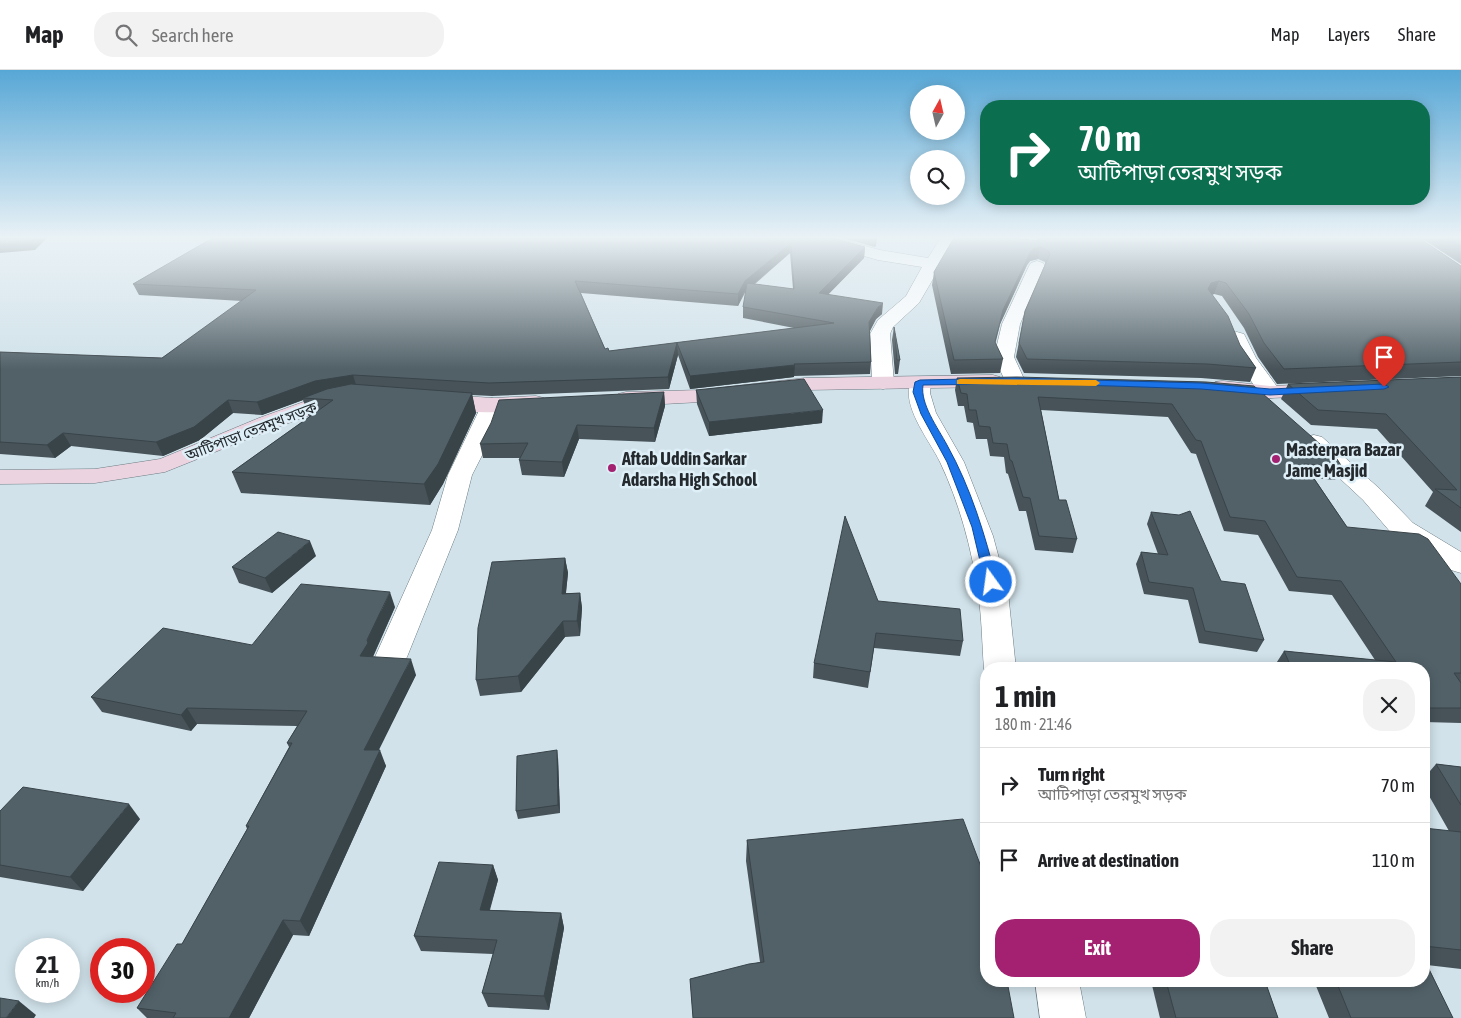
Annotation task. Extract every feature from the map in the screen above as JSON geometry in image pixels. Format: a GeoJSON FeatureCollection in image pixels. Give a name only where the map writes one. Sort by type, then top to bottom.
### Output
{"type":"FeatureCollection","features":[{"type":"Feature","properties":{"kind":"main road"},"geometry":{"type":"LineString","coordinates":[[601,400],[701,396],[806,384],[1024,381]]}},
{"type":"Feature","properties":{"kind":"main road"},"geometry":{"type":"LineString","coordinates":[[1201,386],[1263,392],[1346,388]]}},
{"type":"Feature","properties":{"kind":"main road","name":"আটিপাড়া তেরমুখ সড়ক"},"geometry":{"type":"LineString","coordinates":[[0,477],[95,476],[165,465],[267,423],[328,401],[366,396]]}},
{"type":"Feature","properties":{"kind":"main road"},"geometry":{"type":"LineString","coordinates":[[414,400],[492,404],[561,402]]}},
{"type":"Feature","properties":{"kind":"street"},"geometry":{"type":"LineString","coordinates":[[884,383],[880,356],[882,346],[880,334],[885,324],[913,299],[923,280]]}},
{"type":"Feature","properties":{"kind":"street"},"geometry":{"type":"LineString","coordinates":[[1024,381],[1004,357],[1011,324],[1031,280]]}},
{"type":"Feature","properties":{"kind":"street"},"geometry":{"type":"LineString","coordinates":[[1228,322],[1263,392],[1290,421],[1372,495],[1403,529],[1461,564]]}},
{"type":"Feature","properties":{"kind":"street"},"geometry":{"type":"LineString","coordinates":[[920,382],[918,392],[926,414],[952,462],[978,527],[991,582],[999,662]]}},
{"type":"Feature","properties":{"kind":"street"},"geometry":{"type":"LineString","coordinates":[[392,657],[445,530],[460,475],[480,436],[492,404]]}},
{"type":"Feature","properties":{"kind":"street"},"geometry":{"type":"LineString","coordinates":[[1058,987],[1063,1018]]}},
{"type":"Feature","properties":{"kind":"building"},"geometry":{"type":"Polygon","coordinates":[[[140,280],[746,280],[738,294],[575,281],[605,349],[608,348],[609,351],[834,323],[743,307],[747,283],[794,289],[793,280],[832,280],[819,293],[883,303],[878,307],[869,322],[871,362],[794,364],[690,376],[677,343],[668,377],[489,383],[353,375],[315,381],[257,402],[228,400],[194,427],[156,442],[63,433],[47,445],[0,442],[0,352],[162,358],[256,290],[133,284],[140,280]]]}},
{"type":"Feature","properties":{"kind":"building"},"geometry":{"type":"Polygon","coordinates":[[[936,280],[1017,280],[1003,310],[995,342],[1003,359],[954,360],[936,280]]]}},
{"type":"Feature","properties":{"kind":"building"},"geometry":{"type":"Polygon","coordinates":[[[1038,280],[1461,280],[1461,362],[1284,369],[1264,343],[1249,314],[1226,283],[1219,281],[1211,283],[1208,289],[1228,316],[1240,345],[1256,368],[1207,364],[1027,359],[1019,343],[1025,311],[1038,280]]]}},
{"type":"Feature","properties":{"kind":"building"},"geometry":{"type":"Polygon","coordinates":[[[894,327],[900,360],[897,360],[894,327]]]}},
{"type":"Feature","properties":{"kind":"building"},"geometry":{"type":"Polygon","coordinates":[[[1017,377],[1206,382],[1254,386],[1337,459],[1342,467],[1304,464],[1347,527],[1419,534],[1428,539],[1461,584],[1461,673],[1454,673],[1461,683],[1461,708],[1430,708],[1430,662],[1396,662],[1341,581],[1297,577],[1265,521],[1230,517],[1201,441],[1196,440],[1172,404],[1038,397],[1059,500],[1066,500],[1077,539],[1039,536],[1030,498],[1023,497],[1012,461],[1010,460],[1007,444],[993,443],[990,427],[979,426],[976,410],[969,410],[967,394],[961,393],[957,378],[1017,377]]]}},
{"type":"Feature","properties":{"kind":"building"},"geometry":{"type":"Polygon","coordinates":[[[1461,377],[1461,508],[1435,489],[1457,490],[1386,414],[1318,410],[1288,384],[1461,377]]]}},
{"type":"Feature","properties":{"kind":"building"},"geometry":{"type":"Polygon","coordinates":[[[804,379],[823,410],[709,422],[696,390],[804,379]]]}},
{"type":"Feature","properties":{"kind":"building"},"geometry":{"type":"Polygon","coordinates":[[[351,384],[472,393],[438,464],[424,484],[232,472],[333,400],[303,398],[327,389],[351,384]]]}},
{"type":"Feature","properties":{"kind":"building"},"geometry":{"type":"Polygon","coordinates":[[[664,392],[654,428],[577,425],[562,462],[519,460],[528,443],[480,444],[491,423],[499,400],[664,392]]]}},
{"type":"Feature","properties":{"kind":"building"},"geometry":{"type":"Polygon","coordinates":[[[1190,511],[1221,581],[1245,584],[1264,640],[1205,631],[1193,588],[1149,582],[1141,552],[1168,555],[1151,512],[1179,515],[1190,511]]]}},
{"type":"Feature","properties":{"kind":"building"},"geometry":{"type":"Polygon","coordinates":[[[845,516],[878,601],[960,609],[963,641],[876,633],[870,672],[814,663],[845,516]]]}},
{"type":"Feature","properties":{"kind":"building"},"geometry":{"type":"Polygon","coordinates":[[[278,532],[310,541],[265,578],[232,567],[278,532]]]}},
{"type":"Feature","properties":{"kind":"building"},"geometry":{"type":"Polygon","coordinates":[[[565,558],[562,594],[580,593],[577,621],[563,621],[518,676],[476,680],[478,628],[492,562],[565,558]]]}},
{"type":"Feature","properties":{"kind":"building"},"geometry":{"type":"Polygon","coordinates":[[[301,584],[390,592],[367,640],[368,643],[360,656],[411,659],[364,750],[380,750],[300,921],[283,920],[229,1018],[173,1018],[176,1013],[137,1008],[140,1003],[155,1003],[155,979],[177,944],[182,944],[249,826],[246,826],[292,743],[287,743],[307,711],[187,708],[181,715],[91,697],[163,628],[252,645],[301,584]]]}},
{"type":"Feature","properties":{"kind":"building"},"geometry":{"type":"Polygon","coordinates":[[[1284,651],[1396,662],[1289,662],[1284,651]]]}},
{"type":"Feature","properties":{"kind":"building"},"geometry":{"type":"Polygon","coordinates":[[[557,750],[558,805],[516,811],[517,756],[557,750]]]}},
{"type":"Feature","properties":{"kind":"building"},"geometry":{"type":"Polygon","coordinates":[[[1436,764],[1461,767],[1461,805],[1436,764]]]}},
{"type":"Feature","properties":{"kind":"building"},"geometry":{"type":"Polygon","coordinates":[[[23,787],[129,804],[70,877],[0,865],[0,811],[23,787]]]}},
{"type":"Feature","properties":{"kind":"building"},"geometry":{"type":"Polygon","coordinates":[[[963,819],[980,864],[980,987],[1008,987],[1014,1018],[693,1018],[690,979],[764,962],[747,840],[963,819]]]}},
{"type":"Feature","properties":{"kind":"building"},"geometry":{"type":"Polygon","coordinates":[[[1430,829],[1461,832],[1461,950],[1430,947],[1430,829]]]}},
{"type":"Feature","properties":{"kind":"building"},"geometry":{"type":"Polygon","coordinates":[[[439,862],[493,865],[480,910],[561,913],[544,996],[482,993],[497,940],[414,936],[439,862]]]}},
{"type":"Feature","properties":{"kind":"building"},"geometry":{"type":"Polygon","coordinates":[[[1430,971],[1453,1018],[1351,1018],[1338,987],[1430,987],[1430,971]]]}},
{"type":"Feature","properties":{"kind":"building"},"geometry":{"type":"Polygon","coordinates":[[[1168,987],[1267,987],[1278,1018],[1176,1018],[1168,987]]]}},
{"type":"Feature","properties":{"kind":"building"},"geometry":{"type":"Polygon","coordinates":[[[0,998],[15,1000],[15,1003],[17,1003],[6,1018],[0,1018],[0,998]]]}},
{"type":"Feature","properties":{"kind":"slow traffic"},"geometry":{"type":"LineString","coordinates":[[960,382],[1096,383]]}},
{"type":"Feature","properties":{"kind":"place","name":"Masterpara Bazar Jame Masjid"},"geometry":{"type":"Point","coordinates":[1276,459]}},
{"type":"Feature","properties":{"kind":"place","name":"Aftab Uddin Sarkar Adarsha High School"},"geometry":{"type":"Point","coordinates":[612,468]}},
{"type":"Feature","properties":{"kind":"route"},"geometry":{"type":"LineString","coordinates":[[991,582],[978,527],[952,462],[926,414],[918,392],[920,382],[1113,383],[1201,386],[1270,392],[1384,387]]}}]}
